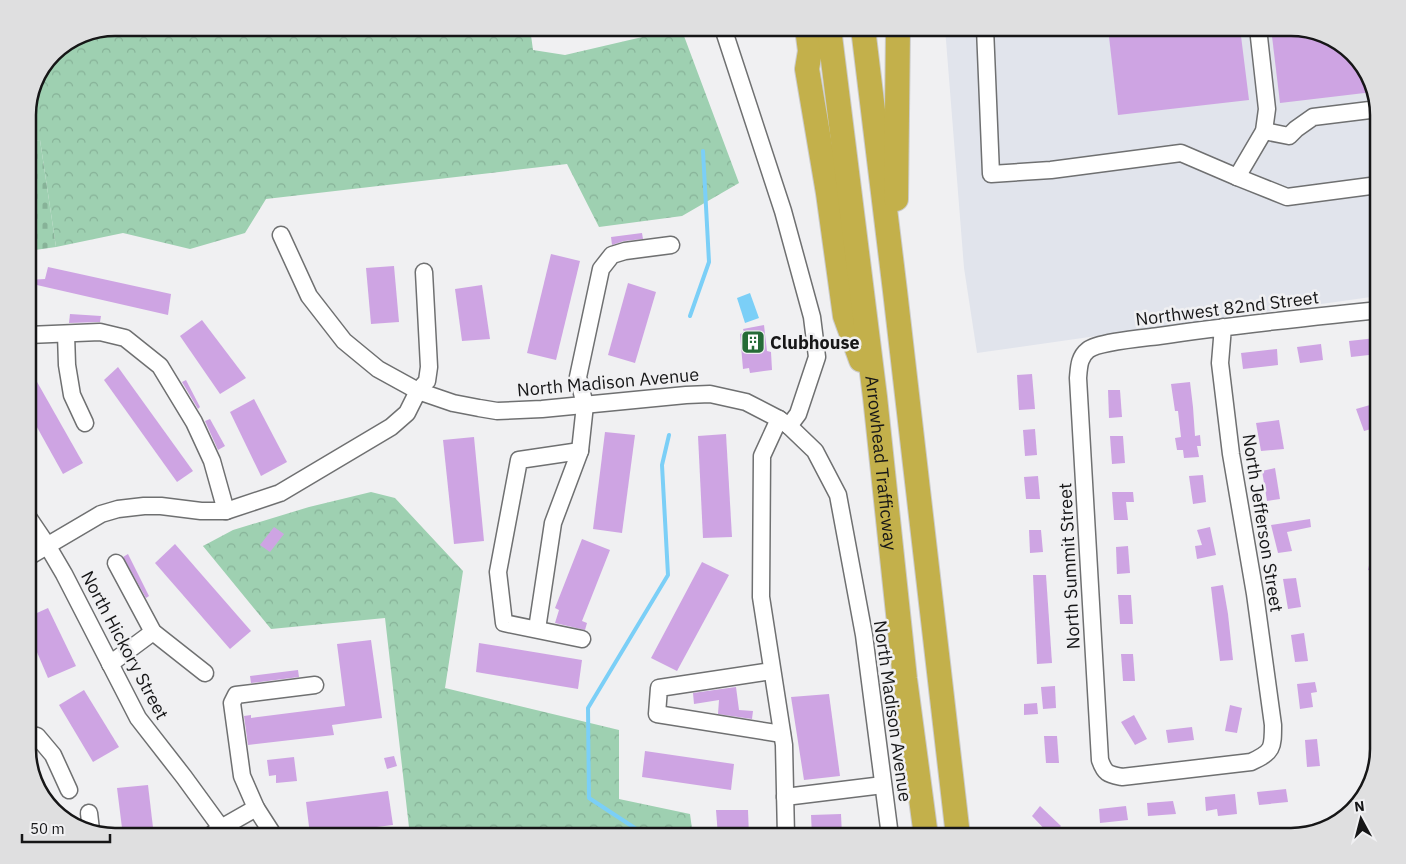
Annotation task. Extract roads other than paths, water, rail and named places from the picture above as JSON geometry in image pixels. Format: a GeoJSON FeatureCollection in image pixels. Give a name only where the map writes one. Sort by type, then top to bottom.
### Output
{"type":"FeatureCollection","features":[{"type":"Feature","properties":{"kind":"highway"},"geometry":{"type":"LineString","coordinates":[[797,36],[800,52],[807,69],[828,193],[845,316],[876,398]]}},
{"type":"Feature","properties":{"kind":"highway"},"geometry":{"type":"LineString","coordinates":[[807,69],[810,51],[808,36]]}},
{"type":"Feature","properties":{"kind":"highway","name":"Arrowhead Trafficway"},"geometry":{"type":"LineString","coordinates":[[829,36],[876,398],[905,679],[925,828]]}},
{"type":"Feature","properties":{"kind":"highway","name":"Arrowhead Trafficway"},"geometry":{"type":"LineString","coordinates":[[864,36],[957,828]]}},
{"type":"Feature","properties":{"kind":"highway"},"geometry":{"type":"LineString","coordinates":[[895,291],[898,36]]}},
{"type":"Feature","properties":{"kind":"street"},"geometry":{"type":"LineString","coordinates":[[726,36],[784,211],[812,317],[817,357],[798,414],[784,422],[762,456],[761,597],[784,745],[786,828]]}},
{"type":"Feature","properties":{"kind":"street"},"geometry":{"type":"LineString","coordinates":[[985,36],[991,174],[1051,170],[1181,154],[1237,178],[1287,196],[1370,185]]}},
{"type":"Feature","properties":{"kind":"street"},"geometry":{"type":"LineString","coordinates":[[1237,178],[1264,131],[1267,109],[1259,36]]}},
{"type":"Feature","properties":{"kind":"street"},"geometry":{"type":"LineString","coordinates":[[1264,131],[1289,136],[1313,117],[1370,110]]}},
{"type":"Feature","properties":{"kind":"street","name":"North Madison Avenue"},"geometry":{"type":"LineString","coordinates":[[282,235],[309,296],[344,340],[378,370],[418,391],[452,403],[497,410],[542,410],[686,394],[710,394],[746,402],[784,422],[815,451],[838,495],[864,635],[889,828]]}},
{"type":"Feature","properties":{"kind":"street"},"geometry":{"type":"LineString","coordinates":[[537,629],[553,523],[580,451],[585,405],[578,377],[601,268],[612,255],[625,251],[671,245]]}},
{"type":"Feature","properties":{"kind":"street"},"geometry":{"type":"LineString","coordinates":[[36,552],[102,514],[118,509],[161,506],[201,511],[226,511],[280,493],[392,427],[407,413],[418,391],[427,381],[429,367],[424,272]]}},
{"type":"Feature","properties":{"kind":"street","name":"Northwest 82nd Street"},"geometry":{"type":"LineString","coordinates":[[1083,355],[1090,349],[1102,345],[1223,327],[1370,311]]}},
{"type":"Feature","properties":{"kind":"street","name":"North Jefferson Street"},"geometry":{"type":"LineString","coordinates":[[1108,774],[1122,777],[1251,762],[1264,756],[1270,749],[1273,740],[1273,725],[1255,594],[1231,454],[1220,363],[1223,327]]}},
{"type":"Feature","properties":{"kind":"street"},"geometry":{"type":"LineString","coordinates":[[36,335],[100,332],[125,338],[160,366],[194,422],[212,462],[226,511]]}},
{"type":"Feature","properties":{"kind":"street"},"geometry":{"type":"LineString","coordinates":[[66,334],[67,365],[72,395],[85,423]]}},
{"type":"Feature","properties":{"kind":"street","name":"North Summit Street"},"geometry":{"type":"LineString","coordinates":[[1083,355],[1079,364],[1078,378],[1100,760],[1108,774]]}},
{"type":"Feature","properties":{"kind":"street"},"geometry":{"type":"LineString","coordinates":[[580,451],[518,460],[498,572],[504,624],[582,639]]}},
{"type":"Feature","properties":{"kind":"street","name":"North Hickory Street"},"geometry":{"type":"LineString","coordinates":[[36,529],[64,574],[138,718],[215,828]]}},
{"type":"Feature","properties":{"kind":"street"},"geometry":{"type":"LineString","coordinates":[[116,563],[154,632],[205,673]]}},
{"type":"Feature","properties":{"kind":"street"},"geometry":{"type":"LineString","coordinates":[[110,664],[154,632]]}},
{"type":"Feature","properties":{"kind":"street"},"geometry":{"type":"LineString","coordinates":[[772,671],[659,688],[658,714],[782,734]]}},
{"type":"Feature","properties":{"kind":"street"},"geometry":{"type":"LineString","coordinates":[[269,828],[256,808],[242,776],[232,702],[236,695],[315,685]]}},
{"type":"Feature","properties":{"kind":"street"},"geometry":{"type":"LineString","coordinates":[[36,736],[53,755],[69,790]]}},
{"type":"Feature","properties":{"kind":"street"},"geometry":{"type":"LineString","coordinates":[[785,797],[883,785]]}},
{"type":"Feature","properties":{"kind":"street"},"geometry":{"type":"LineString","coordinates":[[228,828],[256,808]]}},
{"type":"Feature","properties":{"kind":"street"},"geometry":{"type":"LineString","coordinates":[[88,813],[90,823]]}},
{"type":"Feature","properties":{"kind":"water"},"geometry":{"type":"Polygon","coordinates":[[[750,293],[759,318],[745,323],[737,298],[750,293]]]}},
{"type":"Feature","properties":{"kind":"waterway"},"geometry":{"type":"LineString","coordinates":[[690,316],[709,262],[703,151]]}},
{"type":"Feature","properties":{"kind":"waterway"},"geometry":{"type":"LineString","coordinates":[[635,828],[589,798],[588,708],[668,575],[662,465],[669,435]]}},
{"type":"Feature","properties":{"kind":"place","name":"Clubhouse"},"geometry":{"type":"Point","coordinates":[753,342]}}]}
